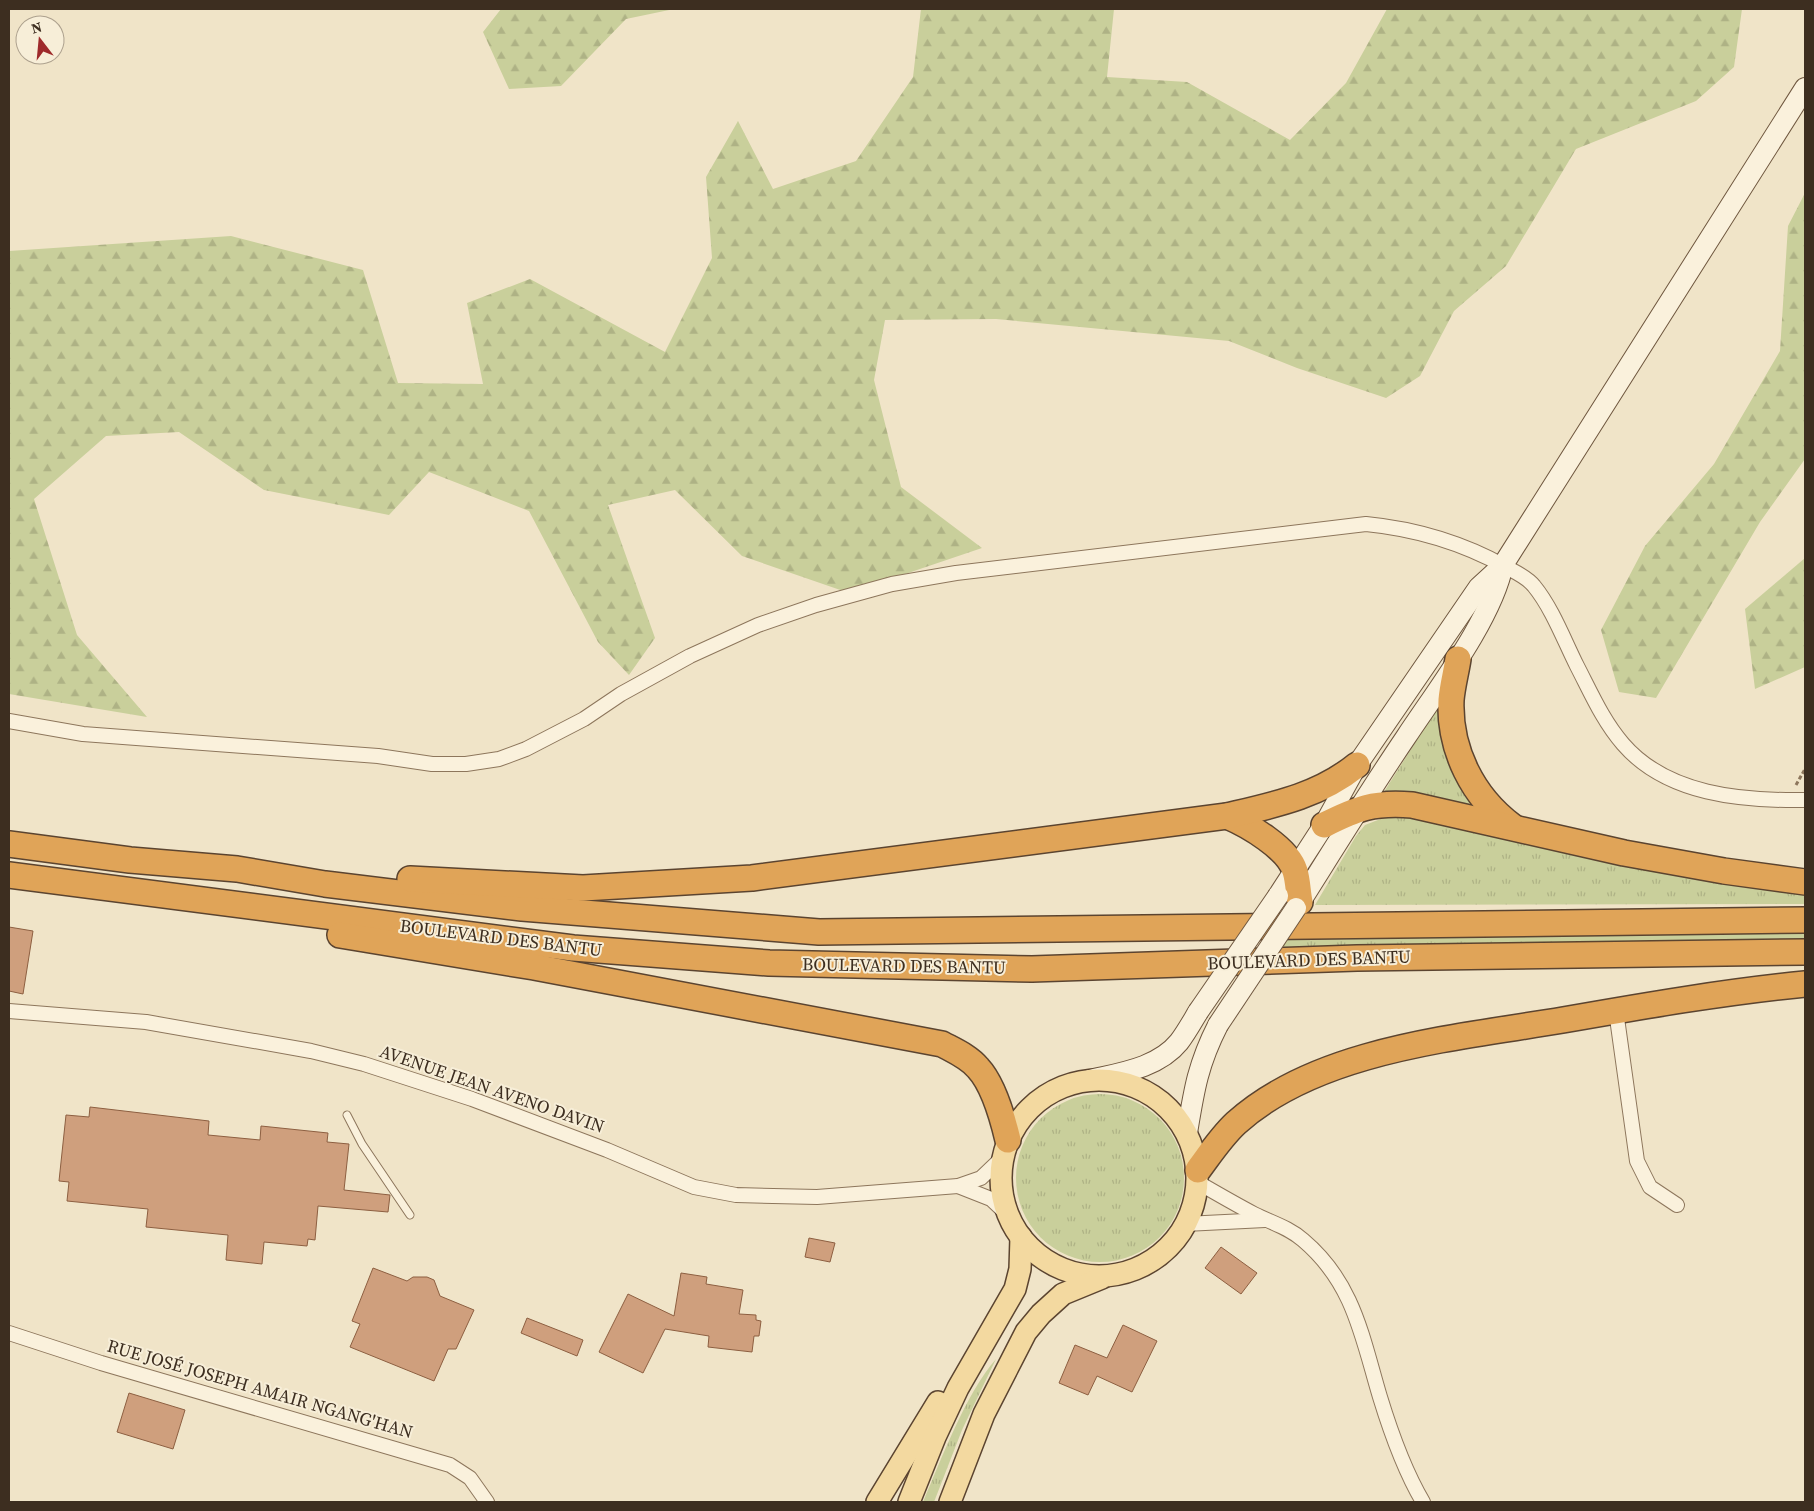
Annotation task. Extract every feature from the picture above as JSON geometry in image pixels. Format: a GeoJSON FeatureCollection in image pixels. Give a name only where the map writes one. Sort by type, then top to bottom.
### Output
{"type":"FeatureCollection","features":[{"type":"Feature","properties":{"kind":"highway"},"geometry":{"type":"LineString","coordinates":[[1458,659],[1451,700],[1452,724],[1460,758],[1468,776],[1485,802],[1514,828]]}},
{"type":"Feature","properties":{"kind":"highway"},"geometry":{"type":"LineString","coordinates":[[237,869],[593,888],[752,878],[1227,816],[1304,796],[1339,779],[1356,764]]}},
{"type":"Feature","properties":{"kind":"highway"},"geometry":{"type":"LineString","coordinates":[[1324,825],[1358,808],[1376,805],[1412,805],[1572,842],[1677,863],[1805,882]]}},
{"type":"Feature","properties":{"kind":"highway"},"geometry":{"type":"LineString","coordinates":[[1227,816],[1248,825],[1281,851],[1294,870],[1291,902]]}},
{"type":"Feature","properties":{"kind":"highway","name":"BOULEVARD DES BANTU"},"geometry":{"type":"LineString","coordinates":[[9,844],[130,860],[237,869],[325,884],[522,908],[819,932],[1805,920]]}},
{"type":"Feature","properties":{"kind":"highway","name":"BOULEVARD DES BANTU"},"geometry":{"type":"LineString","coordinates":[[9,875],[573,948],[769,963],[1032,969],[1357,958],[1805,952]]}},
{"type":"Feature","properties":{"kind":"highway"},"geometry":{"type":"LineString","coordinates":[[115,890],[198,911],[534,967],[942,1044],[960,1053],[979,1068],[1001,1110],[1006,1148]]}},
{"type":"Feature","properties":{"kind":"highway"},"geometry":{"type":"LineString","coordinates":[[1198,1176],[1222,1137],[1242,1118],[1281,1093],[1341,1065],[1412,1046],[1616,1011],[1805,984]]}},
{"type":"Feature","properties":{"kind":"main road"},"geometry":{"type":"LineString","coordinates":[[950,1502],[971,1444],[1012,1356],[1041,1314],[1053,1301],[1069,1291],[1093,1280],[1139,1267],[1161,1254],[1185,1224],[1195,1200],[1198,1176],[1187,1133],[1176,1116],[1146,1092],[1128,1084],[1109,1080],[1090,1080],[1075,1083],[1047,1095],[1024,1114],[1006,1148],[1001,1186],[1008,1215],[1021,1237],[1042,1258],[1062,1268],[1084,1274],[1114,1274]]}},
{"type":"Feature","properties":{"kind":"main road"},"geometry":{"type":"LineString","coordinates":[[876,1502],[960,1368],[1016,1289],[1020,1269],[1021,1237]]}},
{"type":"Feature","properties":{"kind":"main road"},"geometry":{"type":"LineString","coordinates":[[909,1502],[938,1429],[994,1322]]}},
{"type":"Feature","properties":{"kind":"main road"},"geometry":{"type":"LineString","coordinates":[[940,1502],[950,1475],[971,1444]]}},
{"type":"Feature","properties":{"kind":"street"},"geometry":{"type":"LineString","coordinates":[[1294,870],[1324,825],[1356,764],[1479,587],[1503,565],[1805,88]]}},
{"type":"Feature","properties":{"kind":"street"},"geometry":{"type":"LineString","coordinates":[[9,721],[83,734],[378,756],[432,764],[466,764],[499,759],[526,749],[584,719],[621,694],[690,656],[758,625],[816,604],[892,584],[966,571],[1366,524],[1400,527],[1443,538],[1482,554],[1534,585],[1605,721],[1624,746],[1662,774],[1692,788],[1722,796],[1805,800]]}},
{"type":"Feature","properties":{"kind":"street"},"geometry":{"type":"LineString","coordinates":[[1090,1080],[1136,1069],[1156,1060],[1180,1042],[1198,1012],[1291,902],[1358,808],[1458,659],[1495,594],[1503,565]]}},
{"type":"Feature","properties":{"kind":"street"},"geometry":{"type":"LineString","coordinates":[[1187,1133],[1197,1074],[1204,1053],[1218,1025],[1291,902]]}},
{"type":"Feature","properties":{"kind":"street","name":"AVENUE JEAN AVENO DAVIN"},"geometry":{"type":"LineString","coordinates":[[9,1011],[146,1022],[244,1038],[337,1058],[472,1099],[607,1150],[694,1187],[736,1196],[817,1197],[958,1186]]}},
{"type":"Feature","properties":{"kind":"street"},"geometry":{"type":"LineString","coordinates":[[1616,1011],[1637,1161],[1650,1187],[1677,1205]]}},
{"type":"Feature","properties":{"kind":"street"},"geometry":{"type":"LineString","coordinates":[[958,1186],[981,1178],[1006,1148]]}},
{"type":"Feature","properties":{"kind":"street"},"geometry":{"type":"LineString","coordinates":[[1198,1176],[1268,1220],[1285,1226],[1305,1241],[1341,1282],[1358,1320],[1381,1399],[1400,1455],[1412,1483],[1424,1502]]}},
{"type":"Feature","properties":{"kind":"street"},"geometry":{"type":"LineString","coordinates":[[958,1186],[991,1200],[1008,1215]]}},
{"type":"Feature","properties":{"kind":"street"},"geometry":{"type":"LineString","coordinates":[[1185,1224],[1268,1220]]}},
{"type":"Feature","properties":{"kind":"street","name":"RUE JOSÉ JOSEPH AMAIR NGANG'HAN"},"geometry":{"type":"LineString","coordinates":[[9,1333],[92,1360],[450,1465],[470,1478],[487,1502]]}},
{"type":"Feature","properties":{"kind":"lane"},"geometry":{"type":"LineString","coordinates":[[347,1115],[362,1144],[410,1215]]}},
{"type":"Feature","properties":{"kind":"green space"},"geometry":{"type":"Polygon","coordinates":[[[501,9],[674,9],[626,19],[561,86],[509,89],[483,32],[501,9]]]}},
{"type":"Feature","properties":{"kind":"green space"},"geometry":{"type":"Polygon","coordinates":[[[921,9],[1114,9],[1107,77],[1187,82],[1290,140],[1346,83],[1387,9],[1742,9],[1734,67],[1696,101],[1576,149],[1506,266],[1454,311],[1420,376],[1386,398],[1297,368],[1229,341],[996,319],[885,320],[874,380],[901,487],[982,548],[849,593],[742,556],[675,490],[608,505],[655,638],[629,675],[598,642],[529,511],[429,472],[389,515],[264,490],[179,432],[106,436],[34,499],[77,635],[147,717],[9,694],[9,251],[231,236],[363,270],[398,383],[483,384],[467,303],[530,279],[665,352],[712,258],[706,177],[738,121],[773,189],[856,161],[913,77],[921,9]]]}},
{"type":"Feature","properties":{"kind":"green space"},"geometry":{"type":"Polygon","coordinates":[[[1805,193],[1805,459],[1760,522],[1656,698],[1619,692],[1601,630],[1645,546],[1714,464],[1780,351],[1788,226],[1805,193]]]}},
{"type":"Feature","properties":{"kind":"green space"},"geometry":{"type":"Polygon","coordinates":[[[1805,558],[1805,667],[1755,689],[1745,609],[1805,558]]]}},
{"type":"Feature","properties":{"kind":"green space"},"geometry":{"type":"Polygon","coordinates":[[[1442,700],[1484,813],[1382,795],[1442,700]]]}},
{"type":"Feature","properties":{"kind":"green space"},"geometry":{"type":"Polygon","coordinates":[[[1391,815],[1402,815],[1699,880],[1805,893],[1805,904],[1315,905],[1356,836],[1365,825],[1391,815]]]}},
{"type":"Feature","properties":{"kind":"green space"},"geometry":{"type":"Polygon","coordinates":[[[1805,929],[1805,942],[1273,949],[1283,935],[1805,929]]]}},
{"type":"Feature","properties":{"kind":"green space"},"geometry":{"type":"Polygon","coordinates":[[[1108,1094],[1132,1100],[1160,1118],[1178,1146],[1183,1162],[1183,1194],[1178,1210],[1160,1238],[1147,1248],[1124,1259],[1092,1262],[1068,1256],[1040,1238],[1030,1225],[1019,1202],[1016,1170],[1022,1146],[1040,1118],[1053,1108],[1076,1097],[1108,1094]]]}},
{"type":"Feature","properties":{"kind":"green space"},"geometry":{"type":"Polygon","coordinates":[[[996,1359],[962,1430],[934,1502],[923,1502],[964,1408],[985,1373],[996,1359]]]}},
{"type":"Feature","properties":{"kind":"building"},"geometry":{"type":"Polygon","coordinates":[[[9,927],[33,931],[23,994],[9,991],[9,927]]]}},
{"type":"Feature","properties":{"kind":"building"},"geometry":{"type":"Polygon","coordinates":[[[90,1107],[209,1121],[208,1135],[260,1140],[261,1126],[328,1133],[327,1142],[349,1144],[344,1190],[390,1195],[388,1212],[318,1206],[315,1240],[308,1239],[307,1246],[264,1242],[262,1264],[226,1260],[228,1235],[146,1227],[148,1209],[67,1201],[69,1182],[59,1181],[66,1115],[89,1117],[90,1107]]]}},
{"type":"Feature","properties":{"kind":"building"},"geometry":{"type":"Polygon","coordinates":[[[809,1238],[835,1243],[830,1262],[805,1257],[809,1238]]]}},
{"type":"Feature","properties":{"kind":"building"},"geometry":{"type":"Polygon","coordinates":[[[1221,1247],[1257,1273],[1241,1294],[1205,1268],[1221,1247]]]}},
{"type":"Feature","properties":{"kind":"building"},"geometry":{"type":"Polygon","coordinates":[[[373,1268],[407,1281],[413,1277],[427,1277],[434,1280],[440,1296],[474,1310],[456,1349],[448,1349],[434,1381],[350,1347],[360,1324],[352,1321],[373,1268]]]}},
{"type":"Feature","properties":{"kind":"building"},"geometry":{"type":"Polygon","coordinates":[[[681,1273],[707,1277],[706,1284],[743,1290],[739,1314],[756,1315],[756,1320],[761,1321],[759,1336],[754,1336],[752,1352],[708,1347],[709,1336],[665,1329],[643,1373],[599,1352],[628,1294],[674,1316],[681,1273]]]}},
{"type":"Feature","properties":{"kind":"building"},"geometry":{"type":"Polygon","coordinates":[[[527,1318],[583,1340],[577,1356],[521,1333],[527,1318]]]}},
{"type":"Feature","properties":{"kind":"building"},"geometry":{"type":"Polygon","coordinates":[[[1123,1325],[1157,1341],[1132,1392],[1097,1376],[1088,1395],[1059,1383],[1075,1345],[1107,1358],[1123,1325]]]}},
{"type":"Feature","properties":{"kind":"building"},"geometry":{"type":"Polygon","coordinates":[[[129,1393],[185,1410],[173,1449],[117,1432],[129,1393]]]}}]}
